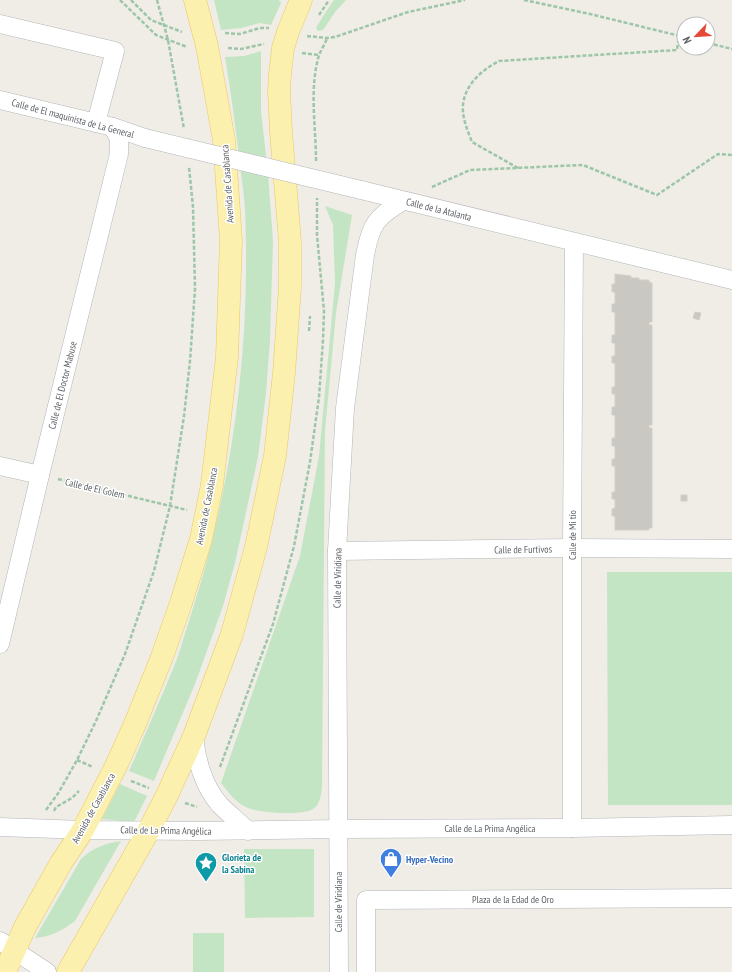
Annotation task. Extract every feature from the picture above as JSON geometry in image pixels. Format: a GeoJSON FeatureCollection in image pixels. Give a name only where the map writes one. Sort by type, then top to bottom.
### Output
{"type":"FeatureCollection","features":[{"type":"Feature","properties":{"kind":"main road","name":"Avenida de Casablanca"},"geometry":{"type":"LineString","coordinates":[[5,972],[7,946],[25,927],[83,830],[100,767],[136,724],[181,603],[201,539],[214,470],[228,357],[231,240],[224,140],[216,89],[195,32],[195,0]]}},
{"type":"Feature","properties":{"kind":"main road"},"geometry":{"type":"LineString","coordinates":[[68,972],[149,830],[194,736],[234,626],[256,547],[275,456],[284,373],[290,287],[290,242],[281,132],[279,91],[280,74],[283,48],[301,0]]}},
{"type":"Feature","properties":{"kind":"street"},"geometry":{"type":"LineString","coordinates":[[0,24],[116,52],[96,123]]}},
{"type":"Feature","properties":{"kind":"street","name":"Calle de El maquinista de La General"},"geometry":{"type":"LineString","coordinates":[[0,100],[113,127],[145,138]]}},
{"type":"Feature","properties":{"kind":"street","name":"Calle de El Doctor Mabuse"},"geometry":{"type":"LineString","coordinates":[[0,644],[119,154],[119,139],[113,127]]}},
{"type":"Feature","properties":{"kind":"street","name":"Calle de la Atalanta"},"geometry":{"type":"LineString","coordinates":[[145,138],[732,280]]}},
{"type":"Feature","properties":{"kind":"street","name":"Calle de Viridiana"},"geometry":{"type":"LineString","coordinates":[[339,972],[337,551],[345,408],[365,255],[371,233],[378,218],[386,211],[403,201]]}},
{"type":"Feature","properties":{"kind":"street","name":"Calle de Mi tío"},"geometry":{"type":"LineString","coordinates":[[572,828],[574,243]]}},
{"type":"Feature","properties":{"kind":"street"},"geometry":{"type":"LineString","coordinates":[[0,466],[40,475]]}},
{"type":"Feature","properties":{"kind":"street","name":"Calle de Furtivos"},"geometry":{"type":"LineString","coordinates":[[337,551],[572,548],[732,549]]}},
{"type":"Feature","properties":{"kind":"street"},"geometry":{"type":"LineString","coordinates":[[194,736],[195,749],[203,775],[214,796],[221,806],[248,831]]}},
{"type":"Feature","properties":{"kind":"street","name":"Calle de La Prima Angélica"},"geometry":{"type":"LineString","coordinates":[[0,827],[83,830],[248,831],[338,828],[572,828],[732,825]]}},
{"type":"Feature","properties":{"kind":"street","name":"Plaza de la Edad de Oro"},"geometry":{"type":"LineString","coordinates":[[366,972],[366,900],[732,898]]}},
{"type":"Feature","properties":{"kind":"street"},"geometry":{"type":"LineString","coordinates":[[7,946],[47,972]]}},
{"type":"Feature","properties":{"kind":"path"},"geometry":{"type":"LineString","coordinates":[[131,0],[151,20],[164,26],[195,32],[240,34],[260,28],[270,28]]}},
{"type":"Feature","properties":{"kind":"path"},"geometry":{"type":"LineString","coordinates":[[157,0],[164,26],[185,136]]}},
{"type":"Feature","properties":{"kind":"path"},"geometry":{"type":"LineString","coordinates":[[309,37],[335,37],[408,12],[465,0]]}},
{"type":"Feature","properties":{"kind":"path"},"geometry":{"type":"LineString","coordinates":[[524,0],[590,14],[676,35]]}},
{"type":"Feature","properties":{"kind":"path"},"geometry":{"type":"LineString","coordinates":[[183,25],[195,32]]}},
{"type":"Feature","properties":{"kind":"path"},"geometry":{"type":"LineString","coordinates":[[188,47],[195,32]]}},
{"type":"Feature","properties":{"kind":"path"},"geometry":{"type":"LineString","coordinates":[[716,45],[732,49]]}},
{"type":"Feature","properties":{"kind":"path"},"geometry":{"type":"LineString","coordinates":[[518,168],[472,142],[466,125],[463,111],[466,95],[475,78],[486,68],[499,61],[676,50]]}},
{"type":"Feature","properties":{"kind":"path"},"geometry":{"type":"LineString","coordinates":[[403,201],[470,170],[583,165],[657,195],[718,154],[732,155]]}},
{"type":"Feature","properties":{"kind":"path"},"geometry":{"type":"LineString","coordinates":[[42,813],[48,809],[77,760],[96,721],[125,654],[154,571],[170,506],[186,400],[195,289],[193,207],[188,160]]}},
{"type":"Feature","properties":{"kind":"path","name":"Calle de El Golem"},"geometry":{"type":"LineString","coordinates":[[40,475],[189,511]]}},
{"type":"Feature","properties":{"kind":"path"},"geometry":{"type":"LineString","coordinates":[[77,760],[100,767],[198,808]]}},
{"type":"Feature","properties":{"kind":"path","name":"Avenida de Casablanca"},"geometry":{"type":"LineString","coordinates":[[90,772],[100,767]]}},
{"type":"Feature","properties":{"kind":"path","name":"Avenida de Casablanca"},"geometry":{"type":"LineString","coordinates":[[52,828],[56,808],[72,798],[82,786]]}},
{"type":"Feature","properties":{"kind":"green space"},"geometry":{"type":"Polygon","coordinates":[[[214,0],[278,0],[281,3],[271,25],[260,23],[241,28],[221,30],[214,0]]]}},
{"type":"Feature","properties":{"kind":"green space"},"geometry":{"type":"Polygon","coordinates":[[[334,0],[346,0],[335,12],[323,30],[318,31],[316,28],[334,0]]]}},
{"type":"Feature","properties":{"kind":"green space"},"geometry":{"type":"Polygon","coordinates":[[[261,51],[261,111],[273,241],[270,340],[266,393],[258,457],[235,563],[223,606],[195,684],[154,781],[129,771],[177,659],[203,574],[227,471],[241,367],[245,315],[245,210],[225,57],[244,56],[261,51]]]}},
{"type":"Feature","properties":{"kind":"green space"},"geometry":{"type":"Polygon","coordinates":[[[325,206],[352,215],[336,313],[325,431],[322,787],[319,802],[313,809],[291,813],[271,812],[254,810],[244,806],[233,797],[221,783],[300,556],[319,456],[335,283],[333,225],[325,206]]]}},
{"type":"Feature","properties":{"kind":"green space"},"geometry":{"type":"Polygon","coordinates":[[[607,572],[732,572],[732,805],[608,805],[607,572]]]}},
{"type":"Feature","properties":{"kind":"green space"},"geometry":{"type":"Polygon","coordinates":[[[120,784],[147,796],[134,822],[102,819],[120,784]]]}},
{"type":"Feature","properties":{"kind":"green space"},"geometry":{"type":"Polygon","coordinates":[[[121,841],[75,921],[56,932],[35,938],[81,859],[100,847],[121,841]]]}},
{"type":"Feature","properties":{"kind":"green space"},"geometry":{"type":"Polygon","coordinates":[[[244,849],[314,849],[314,917],[245,918],[244,849]]]}},
{"type":"Feature","properties":{"kind":"green space"},"geometry":{"type":"Polygon","coordinates":[[[193,933],[224,933],[224,972],[193,972],[193,933]]]}},
{"type":"Feature","properties":{"kind":"building"},"geometry":{"type":"Polygon","coordinates":[[[615,274],[631,276],[631,278],[639,278],[639,280],[649,280],[649,282],[652,283],[652,322],[649,322],[649,325],[652,325],[652,425],[649,425],[649,428],[652,428],[652,528],[649,528],[649,530],[615,530],[615,516],[612,516],[612,509],[615,508],[615,499],[612,499],[612,492],[615,492],[615,466],[612,466],[612,459],[615,459],[615,446],[612,446],[612,438],[615,438],[615,415],[612,415],[612,407],[615,407],[615,394],[612,394],[612,387],[615,387],[615,363],[612,363],[612,356],[615,356],[615,343],[612,343],[612,335],[615,335],[615,312],[612,312],[612,304],[615,304],[615,292],[612,292],[612,284],[615,284],[615,274]]]}},
{"type":"Feature","properties":{"kind":"building"},"geometry":{"type":"Polygon","coordinates":[[[695,312],[701,313],[699,320],[693,318],[695,312]]]}},
{"type":"Feature","properties":{"kind":"building"},"geometry":{"type":"Polygon","coordinates":[[[681,495],[687,495],[687,501],[681,501],[681,495]]]}},
{"type":"Feature","properties":{"kind":"place","name":"Hyper-Vecino"},"geometry":{"type":"Point","coordinates":[391,878]}},
{"type":"Feature","properties":{"kind":"place","name":"Glorieta de la Sabina"},"geometry":{"type":"Point","coordinates":[206,882]}}]}
